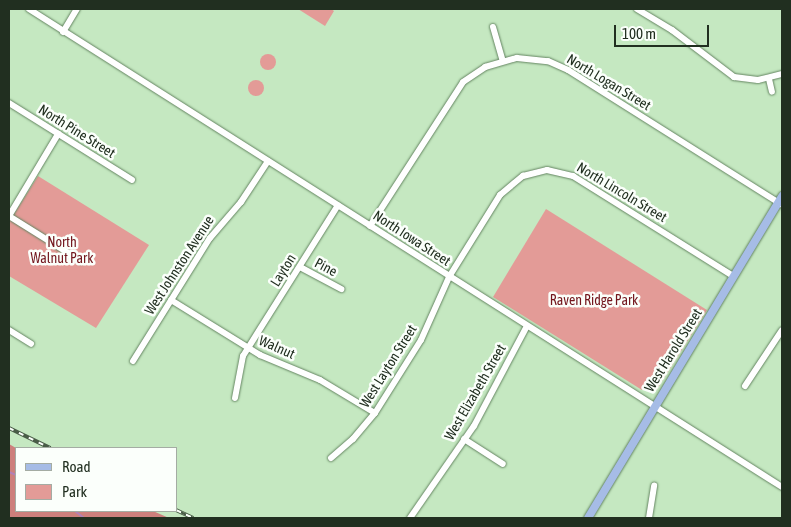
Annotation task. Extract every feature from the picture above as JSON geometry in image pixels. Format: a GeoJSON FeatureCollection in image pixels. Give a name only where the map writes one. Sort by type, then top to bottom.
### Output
{"type":"FeatureCollection","features":[{"type":"Feature","properties":{"kind":"main road","name":"West Harold Street"},"geometry":{"type":"LineString","coordinates":[[588,518],[653,406],[781,201]]}},
{"type":"Feature","properties":{"kind":"street","name":"North Iowa Street"},"geometry":{"type":"LineString","coordinates":[[29,9],[782,487]]}},
{"type":"Feature","properties":{"kind":"street"},"geometry":{"type":"LineString","coordinates":[[63,32],[77,9]]}},
{"type":"Feature","properties":{"kind":"street"},"geometry":{"type":"LineString","coordinates":[[637,9],[672,30],[734,77],[769,79],[782,74]]}},
{"type":"Feature","properties":{"kind":"street"},"geometry":{"type":"LineString","coordinates":[[493,27],[503,61]]}},
{"type":"Feature","properties":{"kind":"street","name":"North Logan Street"},"geometry":{"type":"LineString","coordinates":[[370,226],[453,94],[477,71],[503,61],[531,58],[561,66],[781,201]]}},
{"type":"Feature","properties":{"kind":"street"},"geometry":{"type":"LineString","coordinates":[[769,79],[772,92]]}},
{"type":"Feature","properties":{"kind":"street","name":"North Pine Street"},"geometry":{"type":"LineString","coordinates":[[9,103],[132,180]]}},
{"type":"Feature","properties":{"kind":"street"},"geometry":{"type":"LineString","coordinates":[[58,134],[9,216],[81,261]]}},
{"type":"Feature","properties":{"kind":"street","name":"West Johnston Avenue"},"geometry":{"type":"LineString","coordinates":[[133,361],[210,238],[241,202],[268,161]]}},
{"type":"Feature","properties":{"kind":"street","name":"North Lincoln Street"},"geometry":{"type":"LineString","coordinates":[[449,277],[504,190],[523,176],[547,170],[563,172],[578,179],[733,276]]}},
{"type":"Feature","properties":{"kind":"street","name":"Layton"},"geometry":{"type":"LineString","coordinates":[[235,398],[238,373],[248,348],[338,205]]}},
{"type":"Feature","properties":{"kind":"street","name":"Pine"},"geometry":{"type":"LineString","coordinates":[[300,267],[341,289]]}},
{"type":"Feature","properties":{"kind":"street","name":"West Layton Street"},"geometry":{"type":"LineString","coordinates":[[331,458],[353,439],[375,413],[421,340],[449,277]]}},
{"type":"Feature","properties":{"kind":"street","name":"Walnut"},"geometry":{"type":"LineString","coordinates":[[171,300],[248,348],[320,380],[375,413]]}},
{"type":"Feature","properties":{"kind":"street","name":"West Elizabeth Street"},"geometry":{"type":"LineString","coordinates":[[410,518],[464,439],[527,326]]}},
{"type":"Feature","properties":{"kind":"street"},"geometry":{"type":"LineString","coordinates":[[9,330],[31,344]]}},
{"type":"Feature","properties":{"kind":"street"},"geometry":{"type":"LineString","coordinates":[[745,386],[782,330]]}},
{"type":"Feature","properties":{"kind":"street"},"geometry":{"type":"LineString","coordinates":[[464,439],[503,464]]}},
{"type":"Feature","properties":{"kind":"street"},"geometry":{"type":"LineString","coordinates":[[649,518],[654,485]]}},
{"type":"Feature","properties":{"kind":"green space"},"geometry":{"type":"Polygon","coordinates":[[[298,9],[331,9],[334,11],[325,26],[298,9]]]}},
{"type":"Feature","properties":{"kind":"green space"},"geometry":{"type":"Polygon","coordinates":[[[265,54],[271,54],[276,59],[274,68],[265,70],[260,65],[260,59],[265,54]]]}},
{"type":"Feature","properties":{"kind":"green space"},"geometry":{"type":"Polygon","coordinates":[[[256,80],[264,88],[256,96],[248,88],[256,80]]]}},
{"type":"Feature","properties":{"kind":"green space","name":"North Walnut Park"},"geometry":{"type":"Polygon","coordinates":[[[38,176],[149,245],[96,328],[9,276],[9,222],[38,176]]]}},
{"type":"Feature","properties":{"kind":"green space","name":"Raven Ridge Park"},"geometry":{"type":"Polygon","coordinates":[[[546,209],[707,310],[657,389],[642,390],[493,297],[546,209]]]}},
{"type":"Feature","properties":{"kind":"shaded area"},"geometry":{"type":"Polygon","coordinates":[[[9,444],[15,447],[15,512],[155,512],[169,518],[9,518],[9,444]]]}},
{"type":"Feature","properties":{"kind":"waterway"},"geometry":{"type":"LineString","coordinates":[[9,472],[15,475]]}},
{"type":"Feature","properties":{"kind":"waterway"},"geometry":{"type":"LineString","coordinates":[[76,512],[84,518]]}},
{"type":"Feature","properties":{"kind":"railway"},"geometry":{"type":"LineString","coordinates":[[9,428],[48,447]]}},
{"type":"Feature","properties":{"kind":"railway"},"geometry":{"type":"LineString","coordinates":[[178,511],[193,518]]}}]}
